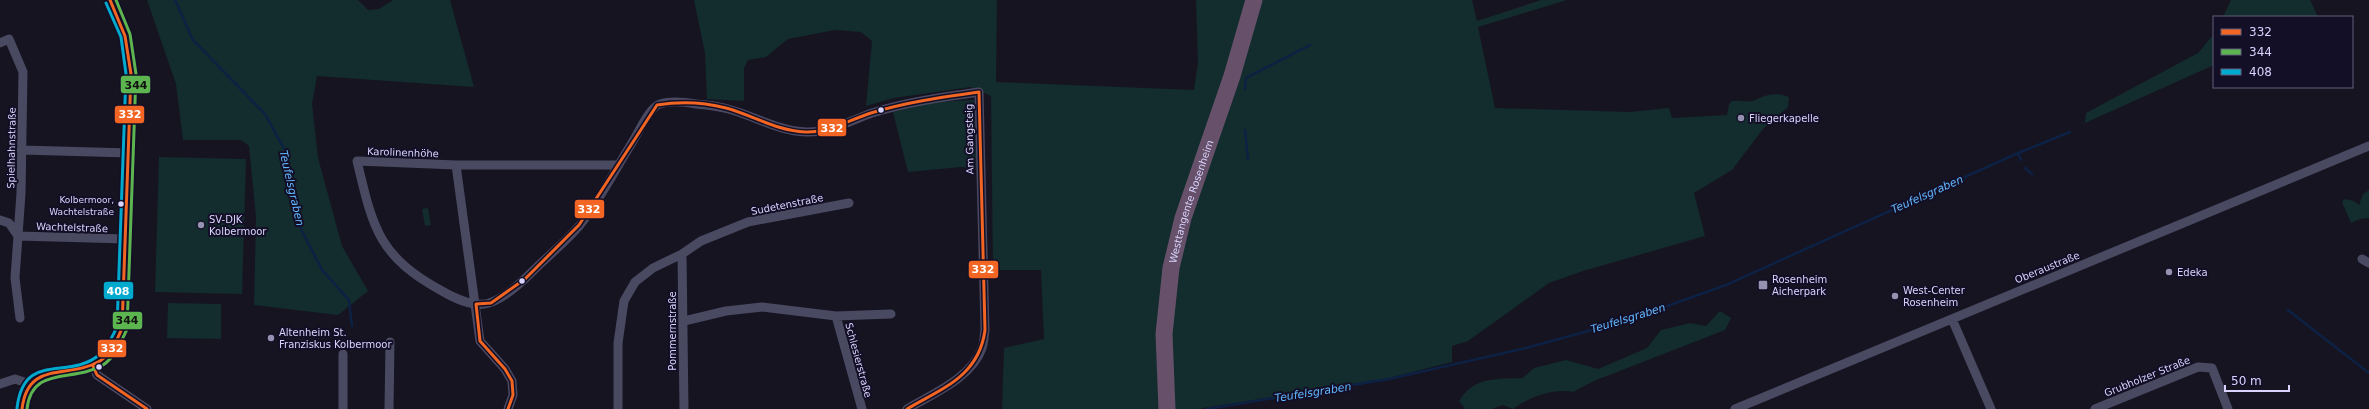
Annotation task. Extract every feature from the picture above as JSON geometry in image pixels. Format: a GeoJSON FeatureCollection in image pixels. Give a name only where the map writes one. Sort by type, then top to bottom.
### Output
{"type":"FeatureCollection","features":[{"type":"Feature","properties":{"kind":"highway","name":"Westtangente Rosenheim"},"geometry":{"type":"LineString","coordinates":[[1167,409],[1164,334],[1171,268],[1183,218],[1232,76],[1254,0]]}},
{"type":"Feature","properties":{"kind":"street"},"geometry":{"type":"LineString","coordinates":[[22,409],[25,392],[30,384],[42,375],[75,371],[93,366],[106,356],[117,342],[123,323],[130,153],[131,74],[128,44],[119,16],[110,0]]}},
{"type":"Feature","properties":{"kind":"street","name":"Spielhahnstraße"},"geometry":{"type":"LineString","coordinates":[[0,43],[9,39],[23,72],[18,236],[15,278],[20,318]]}},
{"type":"Feature","properties":{"kind":"street","name":"Am Gangsteig"},"geometry":{"type":"LineString","coordinates":[[726,108],[781,128],[804,132],[820,131],[830,129],[871,113],[923,100],[979,92],[985,330],[982,348],[973,364],[960,376],[907,409]]}},
{"type":"Feature","properties":{"kind":"street","name":"Karolinenhöhe"},"geometry":{"type":"LineString","coordinates":[[618,165],[456,165],[357,161],[368,210],[379,237],[398,262],[426,282],[454,298],[476,304],[491,303],[525,279],[579,225],[618,165],[657,105],[681,101],[726,108]]}},
{"type":"Feature","properties":{"kind":"street","name":"Oberaustraße"},"geometry":{"type":"LineString","coordinates":[[1735,409],[2369,146]]}},
{"type":"Feature","properties":{"kind":"street"},"geometry":{"type":"LineString","coordinates":[[21,150],[130,153]]}},
{"type":"Feature","properties":{"kind":"street"},"geometry":{"type":"LineString","coordinates":[[456,165],[480,341],[505,369],[512,381],[513,395],[508,409]]}},
{"type":"Feature","properties":{"kind":"street","name":"Sudetenstraße"},"geometry":{"type":"LineString","coordinates":[[618,409],[618,343],[624,301],[635,282],[653,268],[682,254],[701,241],[748,222],[849,203]]}},
{"type":"Feature","properties":{"kind":"street"},"geometry":{"type":"LineString","coordinates":[[0,220],[8,223],[18,236]]}},
{"type":"Feature","properties":{"kind":"street","name":"Wachtelstraße"},"geometry":{"type":"LineString","coordinates":[[18,236],[126,239]]}},
{"type":"Feature","properties":{"kind":"street","name":"Pommernstraße"},"geometry":{"type":"LineString","coordinates":[[682,254],[684,409]]}},
{"type":"Feature","properties":{"kind":"street","name":"Schlesierstraße"},"geometry":{"type":"LineString","coordinates":[[684,320],[726,311],[762,307],[836,316],[891,314]]}},
{"type":"Feature","properties":{"kind":"street","name":"Schlesierstraße"},"geometry":{"type":"LineString","coordinates":[[836,316],[862,409]]}},
{"type":"Feature","properties":{"kind":"street"},"geometry":{"type":"LineString","coordinates":[[1952,319],[1992,409]]}},
{"type":"Feature","properties":{"kind":"street"},"geometry":{"type":"LineString","coordinates":[[389,409],[390,342]]}},
{"type":"Feature","properties":{"kind":"street"},"geometry":{"type":"LineString","coordinates":[[343,354],[343,409]]}},
{"type":"Feature","properties":{"kind":"street"},"geometry":{"type":"LineString","coordinates":[[93,366],[97,375],[147,409]]}},
{"type":"Feature","properties":{"kind":"street","name":"Grubholzer Straße"},"geometry":{"type":"LineString","coordinates":[[2095,409],[2198,367],[2212,368],[2228,409]]}},
{"type":"Feature","properties":{"kind":"street"},"geometry":{"type":"LineString","coordinates":[[0,384],[15,379],[30,384]]}},
{"type":"Feature","properties":{"kind":"green space"},"geometry":{"type":"Polygon","coordinates":[[[147,0],[358,0],[368,10],[379,9],[393,0],[450,0],[474,87],[317,76],[312,104],[318,158],[342,246],[368,291],[338,315],[254,305],[256,217],[249,146],[241,140],[183,140],[176,84],[147,0]]]}},
{"type":"Feature","properties":{"kind":"green space"},"geometry":{"type":"Polygon","coordinates":[[[694,0],[997,0],[996,82],[1194,90],[1198,62],[1196,0],[1472,0],[1477,21],[1541,0],[1567,0],[1478,27],[1495,108],[1630,112],[1669,108],[1672,118],[1727,115],[1729,104],[1732,101],[1752,101],[1772,94],[1789,97],[1788,107],[1763,129],[1732,170],[1694,193],[1705,236],[1583,271],[1549,283],[1468,341],[1452,346],[1452,362],[1389,378],[1198,409],[1002,409],[1004,348],[1044,339],[1041,270],[993,270],[991,96],[971,87],[894,98],[866,106],[872,41],[861,32],[835,30],[788,39],[766,57],[748,60],[744,68],[744,101],[707,99],[705,53],[694,0]]]}},
{"type":"Feature","properties":{"kind":"green space"},"geometry":{"type":"Polygon","coordinates":[[[2231,0],[2310,0],[2318,16],[2223,16],[2231,0]]]}},
{"type":"Feature","properties":{"kind":"green space"},"geometry":{"type":"Polygon","coordinates":[[[2213,35],[2213,65],[2085,123],[2086,113],[2198,53],[2213,35]]]}},
{"type":"Feature","properties":{"kind":"green space"},"geometry":{"type":"Polygon","coordinates":[[[974,100],[977,169],[961,167],[908,172],[893,112],[913,106],[933,103],[974,100]]]}},
{"type":"Feature","properties":{"kind":"green space","name":"SV-DJK Kolbermoor"},"geometry":{"type":"Polygon","coordinates":[[[159,157],[246,159],[242,294],[155,292],[159,157]]]}},
{"type":"Feature","properties":{"kind":"green space"},"geometry":{"type":"Polygon","coordinates":[[[2369,190],[2369,218],[2360,219],[2351,223],[2342,202],[2344,199],[2354,201],[2359,205],[2363,194],[2369,190]]]}},
{"type":"Feature","properties":{"kind":"green space"},"geometry":{"type":"Polygon","coordinates":[[[428,208],[431,225],[425,226],[422,209],[428,208]]]}},
{"type":"Feature","properties":{"kind":"green space"},"geometry":{"type":"Polygon","coordinates":[[[168,303],[221,304],[221,339],[167,338],[168,303]]]}},
{"type":"Feature","properties":{"kind":"green space"},"geometry":{"type":"Polygon","coordinates":[[[1720,311],[1731,318],[1725,330],[1594,381],[1573,392],[1558,391],[1542,394],[1513,409],[1503,405],[1492,409],[1465,409],[1459,401],[1465,393],[1479,383],[1487,380],[1523,378],[1534,368],[1566,360],[1598,369],[1647,348],[1661,330],[1690,323],[1706,326],[1720,311]]]}},
{"type":"Feature","properties":{"kind":"waterway","name":"Teufelsgraben"},"geometry":{"type":"LineString","coordinates":[[175,0],[193,40],[265,114],[286,152],[292,192],[301,229],[322,270],[349,300],[352,326]]}},
{"type":"Feature","properties":{"kind":"waterway"},"geometry":{"type":"LineString","coordinates":[[1245,89],[1246,78],[1310,45]]}},
{"type":"Feature","properties":{"kind":"waterway"},"geometry":{"type":"LineString","coordinates":[[1245,130],[1248,160]]}},
{"type":"Feature","properties":{"kind":"waterway"},"geometry":{"type":"LineString","coordinates":[[2018,153],[2070,132]]}},
{"type":"Feature","properties":{"kind":"waterway","name":"Teufelsgraben"},"geometry":{"type":"LineString","coordinates":[[1207,409],[1389,379],[1530,347],[1631,319],[1726,285],[2018,153],[2021,160]]}},
{"type":"Feature","properties":{"kind":"waterway","name":"Teufelsgraben"},"geometry":{"type":"LineString","coordinates":[[2025,168],[2032,174]]}},
{"type":"Feature","properties":{"kind":"waterway","name":"Teufelsgraben"},"geometry":{"type":"LineString","coordinates":[[2288,310],[2369,373]]}},
{"type":"Feature","properties":{"kind":"transit line","name":"332"},"geometry":{"type":"LineString","coordinates":[[22,409],[26,393],[32,383],[51,373],[88,366],[100,361],[111,350],[122,328],[131,74],[125,36],[110,0]]}},
{"type":"Feature","properties":{"kind":"transit line","name":"344"},"geometry":{"type":"LineString","coordinates":[[27,409],[30,395],[37,386],[45,380],[91,370],[107,362],[117,349],[127,329],[136,74],[130,34],[116,0]]}},
{"type":"Feature","properties":{"kind":"transit line","name":"408"},"geometry":{"type":"LineString","coordinates":[[17,408],[21,390],[28,379],[38,373],[87,362],[99,355],[110,342],[117,327],[126,74],[121,37],[106,3]]}},
{"type":"Feature","properties":{"kind":"transit line","name":"332"},"geometry":{"type":"LineString","coordinates":[[476,304],[491,303],[525,279],[579,225],[657,105],[675,103],[709,104],[736,111],[784,129],[814,132],[831,128],[871,113],[898,106],[979,92]]}},
{"type":"Feature","properties":{"kind":"transit line","name":"332"},"geometry":{"type":"LineString","coordinates":[[907,409],[946,387],[967,370],[975,359],[981,346],[985,330],[979,92]]}},
{"type":"Feature","properties":{"kind":"transit line","name":"332"},"geometry":{"type":"LineString","coordinates":[[476,304],[480,341],[505,369],[512,381],[513,395],[508,409]]}},
{"type":"Feature","properties":{"kind":"transit line","name":"332"},"geometry":{"type":"LineString","coordinates":[[93,366],[97,375],[147,409]]}},
{"type":"Feature","properties":{"kind":"place","name":"Fliegerkapelle"},"geometry":{"type":"Point","coordinates":[1741,118]}},
{"type":"Feature","properties":{"kind":"place","name":"Kolbermoor, Wachtelstraße"},"geometry":{"type":"Point","coordinates":[121,204]}},
{"type":"Feature","properties":{"kind":"place","name":"SV-DJK Kolbermoor"},"geometry":{"type":"Point","coordinates":[201,225]}},
{"type":"Feature","properties":{"kind":"place","name":"Edeka"},"geometry":{"type":"Point","coordinates":[2169,272]}},
{"type":"Feature","properties":{"kind":"place","name":"Rosenheim Aicherpark"},"geometry":{"type":"Point","coordinates":[1763,285]}},
{"type":"Feature","properties":{"kind":"place","name":"West-Center Rosenheim"},"geometry":{"type":"Point","coordinates":[1895,296]}},
{"type":"Feature","properties":{"kind":"place","name":"Altenheim St. Franziskus Kolbermoor"},"geometry":{"type":"Point","coordinates":[271,338]}}]}
